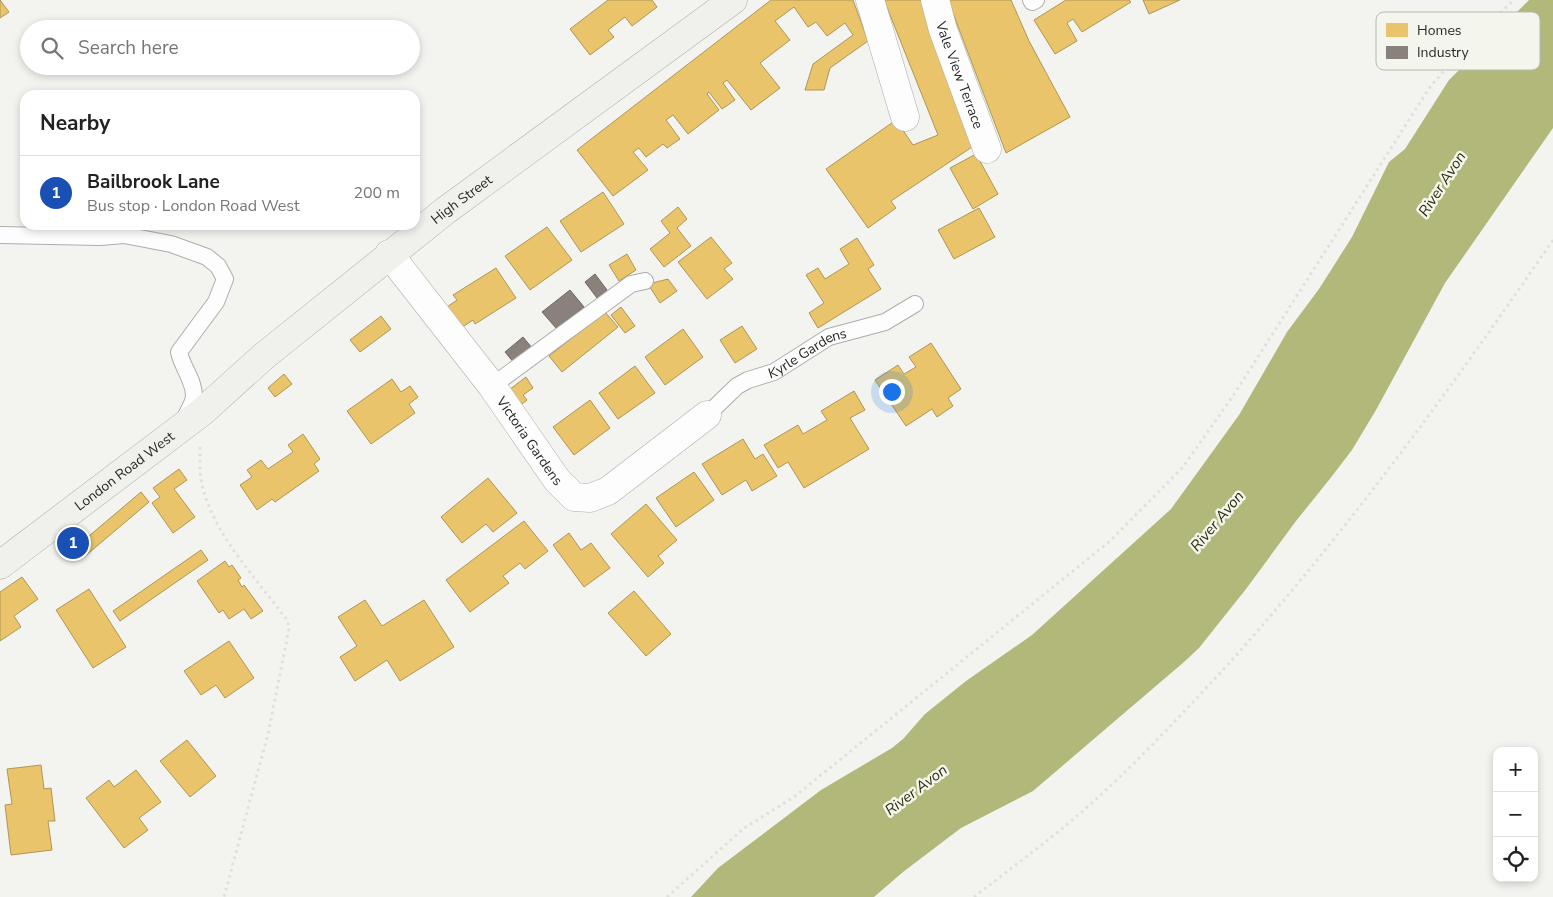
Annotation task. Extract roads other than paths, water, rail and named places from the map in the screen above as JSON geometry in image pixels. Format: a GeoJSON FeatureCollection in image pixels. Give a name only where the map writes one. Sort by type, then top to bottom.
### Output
{"type":"FeatureCollection","features":[{"type":"Feature","properties":{"kind":"street","name":"High Street"},"geometry":{"type":"LineString","coordinates":[[191,420],[264,356],[389,254],[733,0]]}},
{"type":"Feature","properties":{"kind":"street"},"geometry":{"type":"LineString","coordinates":[[870,0],[905,117]]}},
{"type":"Feature","properties":{"kind":"street","name":"Vale View Terrace"},"geometry":{"type":"LineString","coordinates":[[936,0],[943,30],[987,149]]}},
{"type":"Feature","properties":{"kind":"street","name":"Victoria Gardens"},"geometry":{"type":"LineString","coordinates":[[389,254],[492,386],[556,480],[574,497],[590,498],[608,491],[707,415]]}},
{"type":"Feature","properties":{"kind":"street","name":"London Road West"},"geometry":{"type":"LineString","coordinates":[[0,565],[191,420]]}},
{"type":"Feature","properties":{"kind":"lane"},"geometry":{"type":"LineString","coordinates":[[1031,0],[1032,2],[1036,0]]}},
{"type":"Feature","properties":{"kind":"lane"},"geometry":{"type":"LineString","coordinates":[[0,235],[100,237],[124,235],[171,244],[207,257],[218,266],[225,279],[216,302],[179,352],[182,366],[190,379],[195,398],[191,420]]}},
{"type":"Feature","properties":{"kind":"lane"},"geometry":{"type":"LineString","coordinates":[[492,386],[631,284],[645,281]]}},
{"type":"Feature","properties":{"kind":"lane","name":"Kyrle Gardens"},"geometry":{"type":"LineString","coordinates":[[707,415],[737,386],[748,380],[774,372],[829,337],[885,322],[915,304]]}},
{"type":"Feature","properties":{"kind":"water","name":"River Avon"},"geometry":{"type":"Polygon","coordinates":[[[1529,0],[1553,0],[1553,128],[1445,283],[1376,410],[1352,450],[1199,648],[1033,791],[961,828],[903,872],[874,897],[691,897],[718,868],[821,790],[892,748],[903,739],[925,714],[966,681],[1032,635],[1171,509],[1239,415],[1287,332],[1319,289],[1352,237],[1389,162],[1405,149],[1449,80],[1459,70],[1540,70],[1540,12],[1517,12],[1529,0]]]}},
{"type":"Feature","properties":{"kind":"place","name":"Bailbrook Lane"},"geometry":{"type":"Point","coordinates":[73,543]}}]}
